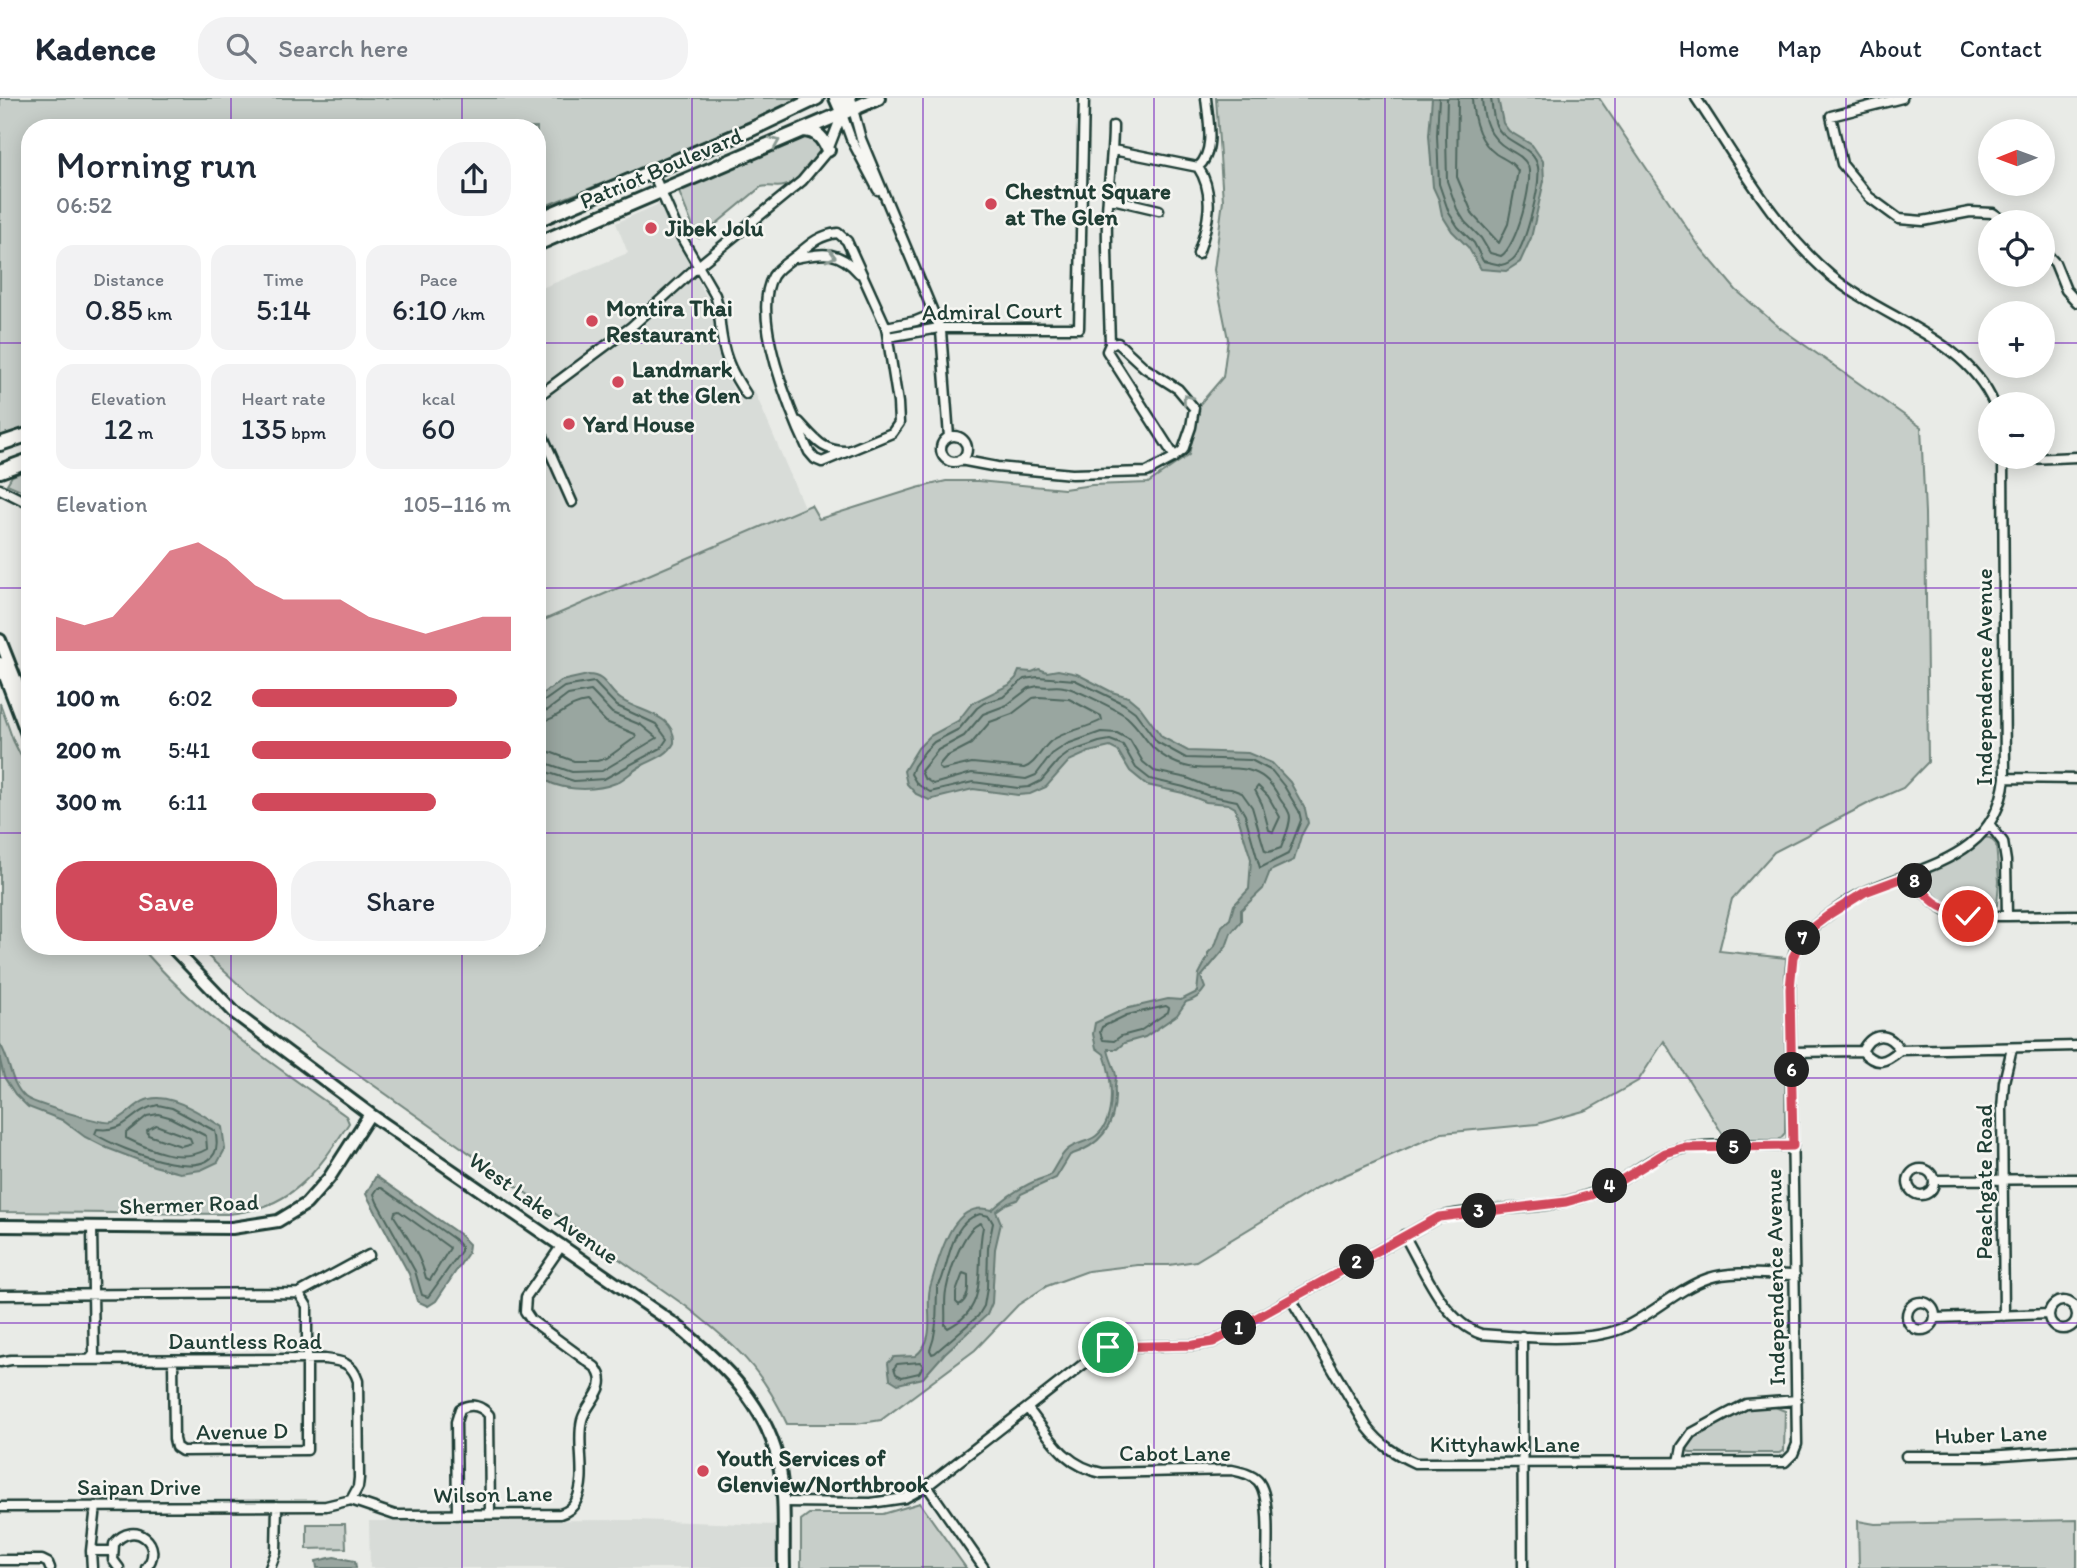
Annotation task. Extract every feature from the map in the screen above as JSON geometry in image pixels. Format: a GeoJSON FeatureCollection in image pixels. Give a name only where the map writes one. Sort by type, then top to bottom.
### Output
{"type":"FeatureCollection","features":[{"type":"Feature","properties":{"kind":"main road","name":"Patriot Boulevard"},"geometry":{"type":"LineString","coordinates":[[546,216],[817,98]]}},
{"type":"Feature","properties":{"kind":"main road","name":"Patriot Boulevard"},"geometry":{"type":"LineString","coordinates":[[546,240],[803,130],[848,107],[878,98]]}},
{"type":"Feature","properties":{"kind":"main road"},"geometry":{"type":"LineString","coordinates":[[803,130],[813,131],[820,136],[828,150]]}},
{"type":"Feature","properties":{"kind":"main road"},"geometry":{"type":"LineString","coordinates":[[0,443],[21,437]]}},
{"type":"Feature","properties":{"kind":"main road"},"geometry":{"type":"LineString","coordinates":[[0,471],[21,463]]}},
{"type":"Feature","properties":{"kind":"street"},"geometry":{"type":"LineString","coordinates":[[835,98],[848,107]]}},
{"type":"Feature","properties":{"kind":"street"},"geometry":{"type":"LineString","coordinates":[[844,98],[941,331],[949,437]]}},
{"type":"Feature","properties":{"kind":"street","name":"Admiral Court"},"geometry":{"type":"LineString","coordinates":[[888,337],[939,328],[1079,328],[1084,98]]}},
{"type":"Feature","properties":{"kind":"street"},"geometry":{"type":"LineString","coordinates":[[1198,167],[1204,162],[1209,149],[1206,98]]}},
{"type":"Feature","properties":{"kind":"street"},"geometry":{"type":"LineString","coordinates":[[1696,98],[1771,212],[1794,241],[1832,277],[1916,329],[1972,368],[1989,392]]}},
{"type":"Feature","properties":{"kind":"street"},"geometry":{"type":"LineString","coordinates":[[1902,98],[1831,116],[1842,164],[1869,197],[1899,219],[1923,221],[1978,212]]}},
{"type":"Feature","properties":{"kind":"street"},"geometry":{"type":"LineString","coordinates":[[546,390],[631,327],[698,266],[802,181],[828,150],[848,107]]}},
{"type":"Feature","properties":{"kind":"street"},"geometry":{"type":"LineString","coordinates":[[1113,126],[1108,198],[1110,344],[1107,351],[1173,458]]}},
{"type":"Feature","properties":{"kind":"street"},"geometry":{"type":"LineString","coordinates":[[1113,150],[1198,167],[1207,181],[1209,224],[1198,254]]}},
{"type":"Feature","properties":{"kind":"street"},"geometry":{"type":"LineString","coordinates":[[652,171],[679,233],[719,305],[724,354],[746,394]]}},
{"type":"Feature","properties":{"kind":"street"},"geometry":{"type":"LineString","coordinates":[[1108,198],[1160,211]]}},
{"type":"Feature","properties":{"kind":"street"},"geometry":{"type":"LineString","coordinates":[[838,233],[847,241],[863,278],[886,327],[899,423],[892,433],[822,462],[809,452],[779,380],[772,355],[767,294],[773,276],[824,234],[838,233]]}},
{"type":"Feature","properties":{"kind":"street"},"geometry":{"type":"LineString","coordinates":[[792,259],[820,253],[837,255],[852,265],[863,278]]}},
{"type":"Feature","properties":{"kind":"street"},"geometry":{"type":"LineString","coordinates":[[2055,265],[2066,289],[2077,302]]}},
{"type":"Feature","properties":{"kind":"street","name":"Admiral Court"},"geometry":{"type":"LineString","coordinates":[[886,327],[916,321],[933,314]]}},
{"type":"Feature","properties":{"kind":"street"},"geometry":{"type":"LineString","coordinates":[[960,460],[966,454],[965,441],[958,436],[949,437],[943,442],[943,454],[952,461],[997,467],[1072,474],[1147,472],[1173,458],[1183,450],[1194,408],[1178,389],[1145,368],[1118,343],[1110,344]]}},
{"type":"Feature","properties":{"kind":"street"},"geometry":{"type":"LineString","coordinates":[[794,417],[819,445],[840,451],[853,450]]}},
{"type":"Feature","properties":{"kind":"street"},"geometry":{"type":"LineString","coordinates":[[546,443],[572,502]]}},
{"type":"Feature","properties":{"kind":"street"},"geometry":{"type":"LineString","coordinates":[[2055,457],[2077,457]]}},
{"type":"Feature","properties":{"kind":"street","name":"Independence Avenue"},"geometry":{"type":"LineString","coordinates":[[1793,1454],[1797,1444],[1797,1400],[1790,989],[1793,957],[1805,933],[1865,892],[1911,875],[1968,848],[1990,825],[2003,799],[2003,469]]}},
{"type":"Feature","properties":{"kind":"street"},"geometry":{"type":"LineString","coordinates":[[0,489],[21,500]]}},
{"type":"Feature","properties":{"kind":"street"},"geometry":{"type":"LineString","coordinates":[[0,640],[21,693]]}},
{"type":"Feature","properties":{"kind":"street"},"geometry":{"type":"LineString","coordinates":[[0,663],[21,721]]}},
{"type":"Feature","properties":{"kind":"street"},"geometry":{"type":"LineString","coordinates":[[2005,778],[2077,779]]}},
{"type":"Feature","properties":{"kind":"street"},"geometry":{"type":"LineString","coordinates":[[1990,825],[2003,842],[2007,916]]}},
{"type":"Feature","properties":{"kind":"street"},"geometry":{"type":"LineString","coordinates":[[1911,875],[1926,897],[1943,910],[1968,916],[2077,915]]}},
{"type":"Feature","properties":{"kind":"street","name":"West Lake Avenue"},"geometry":{"type":"LineString","coordinates":[[180,955],[236,1014],[370,1114],[676,1325],[715,1357],[750,1397],[767,1429],[779,1465],[783,1502],[784,1568]]}},
{"type":"Feature","properties":{"kind":"street"},"geometry":{"type":"LineString","coordinates":[[1862,1051],[1871,1038],[1883,1035],[1892,1040],[1900,1050]]}},
{"type":"Feature","properties":{"kind":"street"},"geometry":{"type":"LineString","coordinates":[[1791,1052],[1862,1051],[1872,1060],[1884,1062],[1900,1050],[2077,1046]]}},
{"type":"Feature","properties":{"kind":"street","name":"Peachgate Road"},"geometry":{"type":"LineString","coordinates":[[2004,1316],[2002,1110],[2004,1082],[2012,1048]]}},
{"type":"Feature","properties":{"kind":"street","name":"Shermer Road"},"geometry":{"type":"LineString","coordinates":[[0,1226],[232,1228],[278,1221],[306,1203],[329,1178],[370,1114]]}},
{"type":"Feature","properties":{"kind":"street"},"geometry":{"type":"LineString","coordinates":[[783,1502],[871,1503],[905,1498],[927,1486],[1108,1347],[1213,1342],[1430,1220],[1452,1213],[1530,1207],[1591,1195],[1665,1153],[1683,1148],[1793,1146]]}},
{"type":"Feature","properties":{"kind":"street"},"geometry":{"type":"LineString","coordinates":[[1934,1180],[2077,1179]]}},
{"type":"Feature","properties":{"kind":"street"},"geometry":{"type":"LineString","coordinates":[[90,1359],[94,1354],[92,1228]]}},
{"type":"Feature","properties":{"kind":"street"},"geometry":{"type":"LineString","coordinates":[[1404,1235],[1455,1320],[1468,1330],[1481,1334],[1601,1334],[1620,1329],[1708,1279],[1727,1275],[1795,1275]]}},
{"type":"Feature","properties":{"kind":"street","name":"Wilson Lane"},"geometry":{"type":"LineString","coordinates":[[351,1500],[395,1515],[560,1514],[572,1507],[579,1492],[582,1424],[586,1409],[600,1392],[600,1373],[531,1320],[524,1306],[526,1297],[562,1245]]}},
{"type":"Feature","properties":{"kind":"street"},"geometry":{"type":"LineString","coordinates":[[0,1295],[299,1293],[369,1255]]}},
{"type":"Feature","properties":{"kind":"street"},"geometry":{"type":"LineString","coordinates":[[299,1293],[307,1306],[307,1359]]}},
{"type":"Feature","properties":{"kind":"street","name":"Kittyhawk Lane"},"geometry":{"type":"LineString","coordinates":[[1291,1299],[1379,1443],[1415,1463],[1785,1462],[1793,1454]]}},
{"type":"Feature","properties":{"kind":"street"},"geometry":{"type":"LineString","coordinates":[[1936,1318],[2049,1314]]}},
{"type":"Feature","properties":{"kind":"street"},"geometry":{"type":"LineString","coordinates":[[1522,1336],[1523,1568]]}},
{"type":"Feature","properties":{"kind":"street","name":"Dauntless Road"},"geometry":{"type":"LineString","coordinates":[[0,1362],[90,1359],[342,1361],[352,1368],[357,1377],[359,1478],[358,1488],[351,1500]]}},
{"type":"Feature","properties":{"kind":"street","name":"Avenue D"},"geometry":{"type":"LineString","coordinates":[[173,1360],[174,1439],[176,1447],[181,1451],[307,1450],[307,1359]]}},
{"type":"Feature","properties":{"kind":"street"},"geometry":{"type":"LineString","coordinates":[[1679,1462],[1682,1447],[1692,1433],[1746,1404],[1797,1400]]}},
{"type":"Feature","properties":{"kind":"street"},"geometry":{"type":"LineString","coordinates":[[457,1515],[456,1422],[460,1409],[469,1405],[480,1407],[489,1415],[490,1514]]}},
{"type":"Feature","properties":{"kind":"street","name":"Cabot Lane"},"geometry":{"type":"LineString","coordinates":[[1028,1409],[1072,1463],[1088,1470],[1102,1473],[1232,1470],[1246,1473],[1257,1480],[1265,1494],[1267,1568]]}},
{"type":"Feature","properties":{"kind":"street","name":"Huber Lane"},"geometry":{"type":"LineString","coordinates":[[1906,1456],[1988,1456],[2077,1450]]}},
{"type":"Feature","properties":{"kind":"street"},"geometry":{"type":"LineString","coordinates":[[927,1486],[984,1568]]}},
{"type":"Feature","properties":{"kind":"street","name":"Saipan Drive"},"geometry":{"type":"LineString","coordinates":[[0,1507],[326,1506],[351,1500]]}},
{"type":"Feature","properties":{"kind":"street"},"geometry":{"type":"LineString","coordinates":[[92,1568],[96,1506]]}},
{"type":"Feature","properties":{"kind":"street"},"geometry":{"type":"LineString","coordinates":[[270,1568],[276,1552],[278,1506]]}},
{"type":"Feature","properties":{"kind":"street"},"geometry":{"type":"LineString","coordinates":[[119,1568],[113,1560],[112,1551],[119,1538],[125,1534],[141,1534],[151,1545],[151,1561],[145,1568]]}},
{"type":"Feature","properties":{"kind":"street"},"geometry":{"type":"LineString","coordinates":[[91,1551],[112,1551]]}},
{"type":"Feature","properties":{"kind":"street"},"geometry":{"type":"LineString","coordinates":[[0,1560],[42,1560],[50,1568]]}},
{"type":"Feature","properties":{"kind":"shaded area"},"geometry":{"type":"Polygon","coordinates":[[[0,98],[803,98],[642,168],[546,205],[546,119],[21,119],[21,431],[0,438],[0,98]]]}},
{"type":"Feature","properties":{"kind":"shaded area"},"geometry":{"type":"Polygon","coordinates":[[[1216,98],[1599,98],[1699,246],[1736,290],[1779,327],[1921,427],[1925,513],[1928,762],[1903,788],[1774,852],[1732,899],[1719,951],[1786,958],[1785,1133],[1779,1140],[1727,1141],[1664,1041],[1638,1081],[1587,1110],[1537,1124],[1442,1133],[1320,1186],[1196,1261],[1088,1271],[1047,1286],[1018,1305],[975,1350],[881,1420],[856,1424],[787,1424],[757,1372],[704,1320],[287,1024],[207,955],[546,955],[546,619],[811,505],[819,519],[946,481],[978,481],[1064,489],[1148,483],[1189,455],[1199,405],[1223,377],[1228,339],[1214,270],[1223,200],[1216,98]]]}},
{"type":"Feature","properties":{"kind":"shaded area"},"geometry":{"type":"Polygon","coordinates":[[[816,133],[821,149],[795,180],[781,187],[761,187],[697,237],[679,192],[680,186],[816,133]]]}},
{"type":"Feature","properties":{"kind":"shaded area"},"geometry":{"type":"Polygon","coordinates":[[[659,204],[713,310],[713,338],[736,397],[754,390],[804,507],[546,619],[546,286],[628,253],[616,223],[659,204]]]}},
{"type":"Feature","properties":{"kind":"shaded area"},"geometry":{"type":"Polygon","coordinates":[[[21,472],[21,490],[7,484],[12,476],[21,472]]]}},
{"type":"Feature","properties":{"kind":"shaded area"},"geometry":{"type":"Polygon","coordinates":[[[0,703],[21,756],[21,955],[148,955],[212,1017],[346,1116],[349,1123],[325,1158],[300,1185],[269,1205],[250,1211],[227,1214],[0,1212],[0,703]]]}},
{"type":"Feature","properties":{"kind":"shaded area"},"geometry":{"type":"Polygon","coordinates":[[[1982,837],[1990,838],[1996,844],[1999,881],[1997,905],[1993,910],[1960,909],[1936,898],[1920,881],[1923,873],[1953,860],[1982,837]]]}},
{"type":"Feature","properties":{"kind":"shaded area"},"geometry":{"type":"Polygon","coordinates":[[[1775,1407],[1785,1411],[1784,1451],[1690,1453],[1685,1447],[1704,1429],[1730,1415],[1750,1408],[1775,1407]]]}},
{"type":"Feature","properties":{"kind":"shaded area"},"geometry":{"type":"Polygon","coordinates":[[[920,1503],[966,1568],[801,1568],[801,1520],[809,1514],[883,1514],[920,1503]]]}},
{"type":"Feature","properties":{"kind":"shaded area"},"geometry":{"type":"Polygon","coordinates":[[[636,1520],[775,1525],[776,1568],[370,1568],[369,1521],[636,1520]]]}},
{"type":"Feature","properties":{"kind":"shaded area"},"geometry":{"type":"Polygon","coordinates":[[[2077,1520],[2077,1568],[1859,1568],[1858,1521],[1875,1524],[2077,1520]]]}},
{"type":"Feature","properties":{"kind":"shaded area"},"geometry":{"type":"Polygon","coordinates":[[[307,1524],[345,1524],[346,1548],[307,1549],[307,1524]]]}},
{"type":"Feature","properties":{"kind":"water"},"geometry":{"type":"Polygon","coordinates":[[[1432,98],[1498,98],[1503,123],[1509,131],[1532,145],[1543,161],[1544,181],[1531,238],[1520,262],[1506,271],[1481,269],[1468,247],[1452,231],[1442,215],[1433,187],[1429,135],[1432,98]]]}},
{"type":"Feature","properties":{"kind":"water"},"geometry":{"type":"Polygon","coordinates":[[[1039,669],[1077,674],[1128,697],[1140,707],[1162,737],[1188,751],[1248,753],[1272,763],[1290,782],[1305,809],[1308,823],[1294,860],[1270,871],[1263,889],[1241,910],[1241,921],[1231,933],[1226,947],[1201,977],[1205,988],[1201,993],[1186,1002],[1177,1015],[1145,1037],[1124,1043],[1117,1049],[1108,1049],[1116,1078],[1115,1105],[1104,1133],[1090,1146],[1070,1155],[1056,1178],[1021,1194],[1017,1200],[996,1211],[1001,1223],[995,1249],[992,1303],[987,1315],[945,1353],[923,1378],[898,1384],[890,1379],[888,1363],[894,1357],[915,1356],[927,1340],[931,1284],[944,1245],[957,1221],[978,1209],[992,1210],[1019,1190],[1049,1176],[1067,1150],[1093,1138],[1103,1129],[1110,1109],[1111,1085],[1104,1054],[1096,1048],[1093,1034],[1095,1023],[1125,1009],[1168,999],[1181,1000],[1197,992],[1199,974],[1208,953],[1215,946],[1222,926],[1230,919],[1234,905],[1249,889],[1251,859],[1235,808],[1147,785],[1130,771],[1118,751],[1110,747],[1069,761],[1046,787],[1030,794],[973,789],[929,800],[916,794],[907,784],[904,771],[918,748],[930,736],[958,721],[972,703],[1009,685],[1019,671],[1032,672],[1039,669]]]}},
{"type":"Feature","properties":{"kind":"water"},"geometry":{"type":"Polygon","coordinates":[[[588,675],[599,678],[617,697],[663,720],[673,733],[674,743],[665,754],[616,783],[586,789],[553,784],[546,780],[546,692],[561,681],[588,675]]]}},
{"type":"Feature","properties":{"kind":"water"},"geometry":{"type":"Polygon","coordinates":[[[0,1044],[16,1085],[30,1100],[106,1122],[124,1116],[151,1098],[175,1101],[222,1127],[225,1149],[218,1162],[201,1170],[180,1173],[107,1148],[85,1137],[62,1120],[28,1107],[4,1077],[0,1044]]]}},
{"type":"Feature","properties":{"kind":"water"},"geometry":{"type":"Polygon","coordinates":[[[376,1176],[459,1234],[469,1244],[468,1253],[436,1301],[428,1306],[417,1301],[409,1274],[366,1194],[376,1176]]]}},
{"type":"Feature","properties":{"kind":"water"},"geometry":{"type":"Polygon","coordinates":[[[334,1557],[355,1561],[356,1568],[317,1568],[316,1561],[334,1557]]]}},
{"type":"Feature","properties":{"kind":"place","name":"Chestnut Square at The Glen"},"geometry":{"type":"Point","coordinates":[991,204]}},
{"type":"Feature","properties":{"kind":"place","name":"Jibek Jolu"},"geometry":{"type":"Point","coordinates":[651,228]}},
{"type":"Feature","properties":{"kind":"place","name":"Montira Thai Restaurant"},"geometry":{"type":"Point","coordinates":[592,321]}},
{"type":"Feature","properties":{"kind":"place","name":"Landmark at the Glen"},"geometry":{"type":"Point","coordinates":[618,382]}},
{"type":"Feature","properties":{"kind":"place","name":"Yard House"},"geometry":{"type":"Point","coordinates":[569,424]}},
{"type":"Feature","properties":{"kind":"place","name":"Youth Services of Glenview/Northbrook"},"geometry":{"type":"Point","coordinates":[703,1471]}},
{"type":"Feature","properties":{"kind":"route"},"geometry":{"type":"LineString","coordinates":[[1108,1347],[1213,1342],[1430,1220],[1452,1213],[1530,1207],[1591,1195],[1665,1153],[1683,1148],[1793,1146],[1790,989],[1793,957],[1805,933],[1865,892],[1911,875],[1926,897],[1943,910],[1968,916]]}}]}
